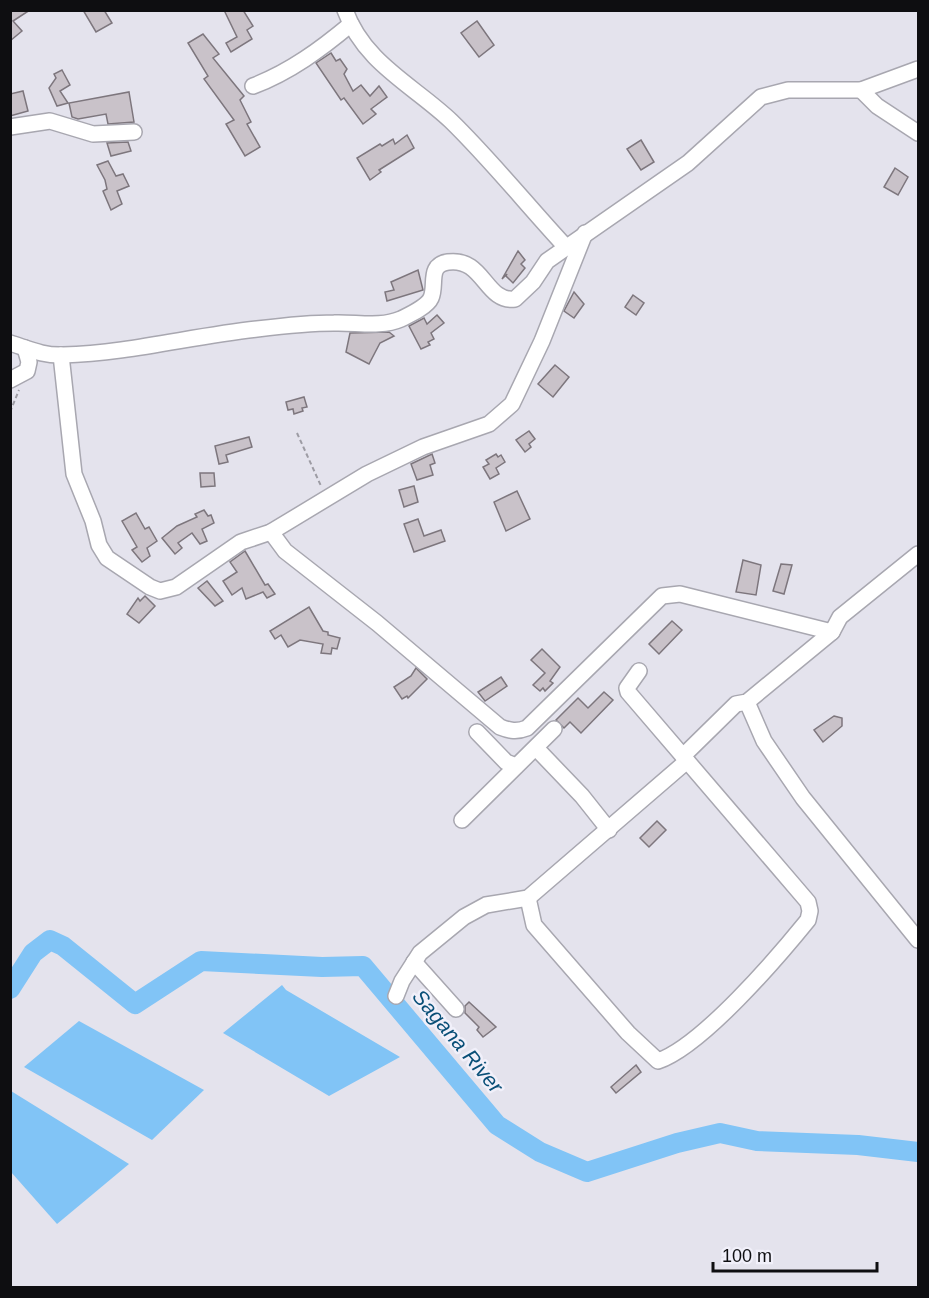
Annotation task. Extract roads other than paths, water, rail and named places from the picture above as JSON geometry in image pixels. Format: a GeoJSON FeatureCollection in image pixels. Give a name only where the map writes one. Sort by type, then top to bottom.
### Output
{"type":"FeatureCollection","features":[{"type":"Feature","properties":{"kind":"street"},"geometry":{"type":"LineString","coordinates":[[253,86],[272,79],[316,53],[348,17],[374,58],[450,120],[565,246]]}},
{"type":"Feature","properties":{"kind":"street"},"geometry":{"type":"LineString","coordinates":[[18,346],[41,354],[101,353],[255,329],[332,323],[388,324],[427,303],[431,298],[433,272],[442,263],[451,261],[461,262],[478,271],[497,295],[504,299],[515,299],[533,282],[547,261],[565,246],[688,163],[761,97],[788,90],[861,90],[918,69]]}},
{"type":"Feature","properties":{"kind":"street"},"geometry":{"type":"LineString","coordinates":[[861,90],[877,106],[918,133]]}},
{"type":"Feature","properties":{"kind":"street"},"geometry":{"type":"LineString","coordinates":[[10,127],[50,121],[93,134],[134,132]]}},
{"type":"Feature","properties":{"kind":"street"},"geometry":{"type":"LineString","coordinates":[[61,355],[74,474],[93,522],[99,545],[107,558],[150,587],[160,591],[183,583],[241,542],[271,532],[367,474],[423,447],[489,424],[512,404],[542,341],[585,233]]}},
{"type":"Feature","properties":{"kind":"street"},"geometry":{"type":"LineString","coordinates":[[16,378],[27,371],[28,362],[18,346]]}},
{"type":"Feature","properties":{"kind":"street"},"geometry":{"type":"LineString","coordinates":[[271,532],[285,550],[378,623],[500,727],[508,730],[521,731],[527,728],[662,596],[680,594],[832,632]]}},
{"type":"Feature","properties":{"kind":"street"},"geometry":{"type":"LineString","coordinates":[[396,996],[420,953],[475,910],[486,905],[528,898],[609,830],[685,758],[736,704],[747,702],[832,632],[840,617],[918,554]]}},
{"type":"Feature","properties":{"kind":"street"},"geometry":{"type":"LineString","coordinates":[[528,898],[534,925],[658,1061],[671,1057],[699,1035],[749,987],[808,920],[810,911],[802,895],[628,693],[630,680],[639,671]]}},
{"type":"Feature","properties":{"kind":"street"},"geometry":{"type":"LineString","coordinates":[[747,702],[764,741],[803,798],[918,940]]}},
{"type":"Feature","properties":{"kind":"street"},"geometry":{"type":"LineString","coordinates":[[462,820],[554,729]]}},
{"type":"Feature","properties":{"kind":"street"},"geometry":{"type":"LineString","coordinates":[[477,732],[506,762],[516,766]]}},
{"type":"Feature","properties":{"kind":"street"},"geometry":{"type":"LineString","coordinates":[[536,748],[582,796],[609,830]]}},
{"type":"Feature","properties":{"kind":"street"},"geometry":{"type":"LineString","coordinates":[[414,963],[456,1009]]}},
{"type":"Feature","properties":{"kind":"water"},"geometry":{"type":"Polygon","coordinates":[[[282,985],[286,990],[400,1057],[329,1096],[223,1033],[282,985]]]}},
{"type":"Feature","properties":{"kind":"water"},"geometry":{"type":"Polygon","coordinates":[[[79,1021],[204,1090],[152,1140],[24,1067],[79,1021]]]}},
{"type":"Feature","properties":{"kind":"water"},"geometry":{"type":"Polygon","coordinates":[[[11,1091],[129,1164],[57,1224],[11,1172],[11,1091]]]}},
{"type":"Feature","properties":{"kind":"waterway","name":"Sagana River"},"geometry":{"type":"LineString","coordinates":[[10,989],[33,953],[50,940],[63,946],[135,1004],[201,961],[322,967],[363,966],[497,1125],[540,1152],[587,1172],[677,1143],[720,1133],[757,1141],[858,1145],[918,1152]]}}]}
